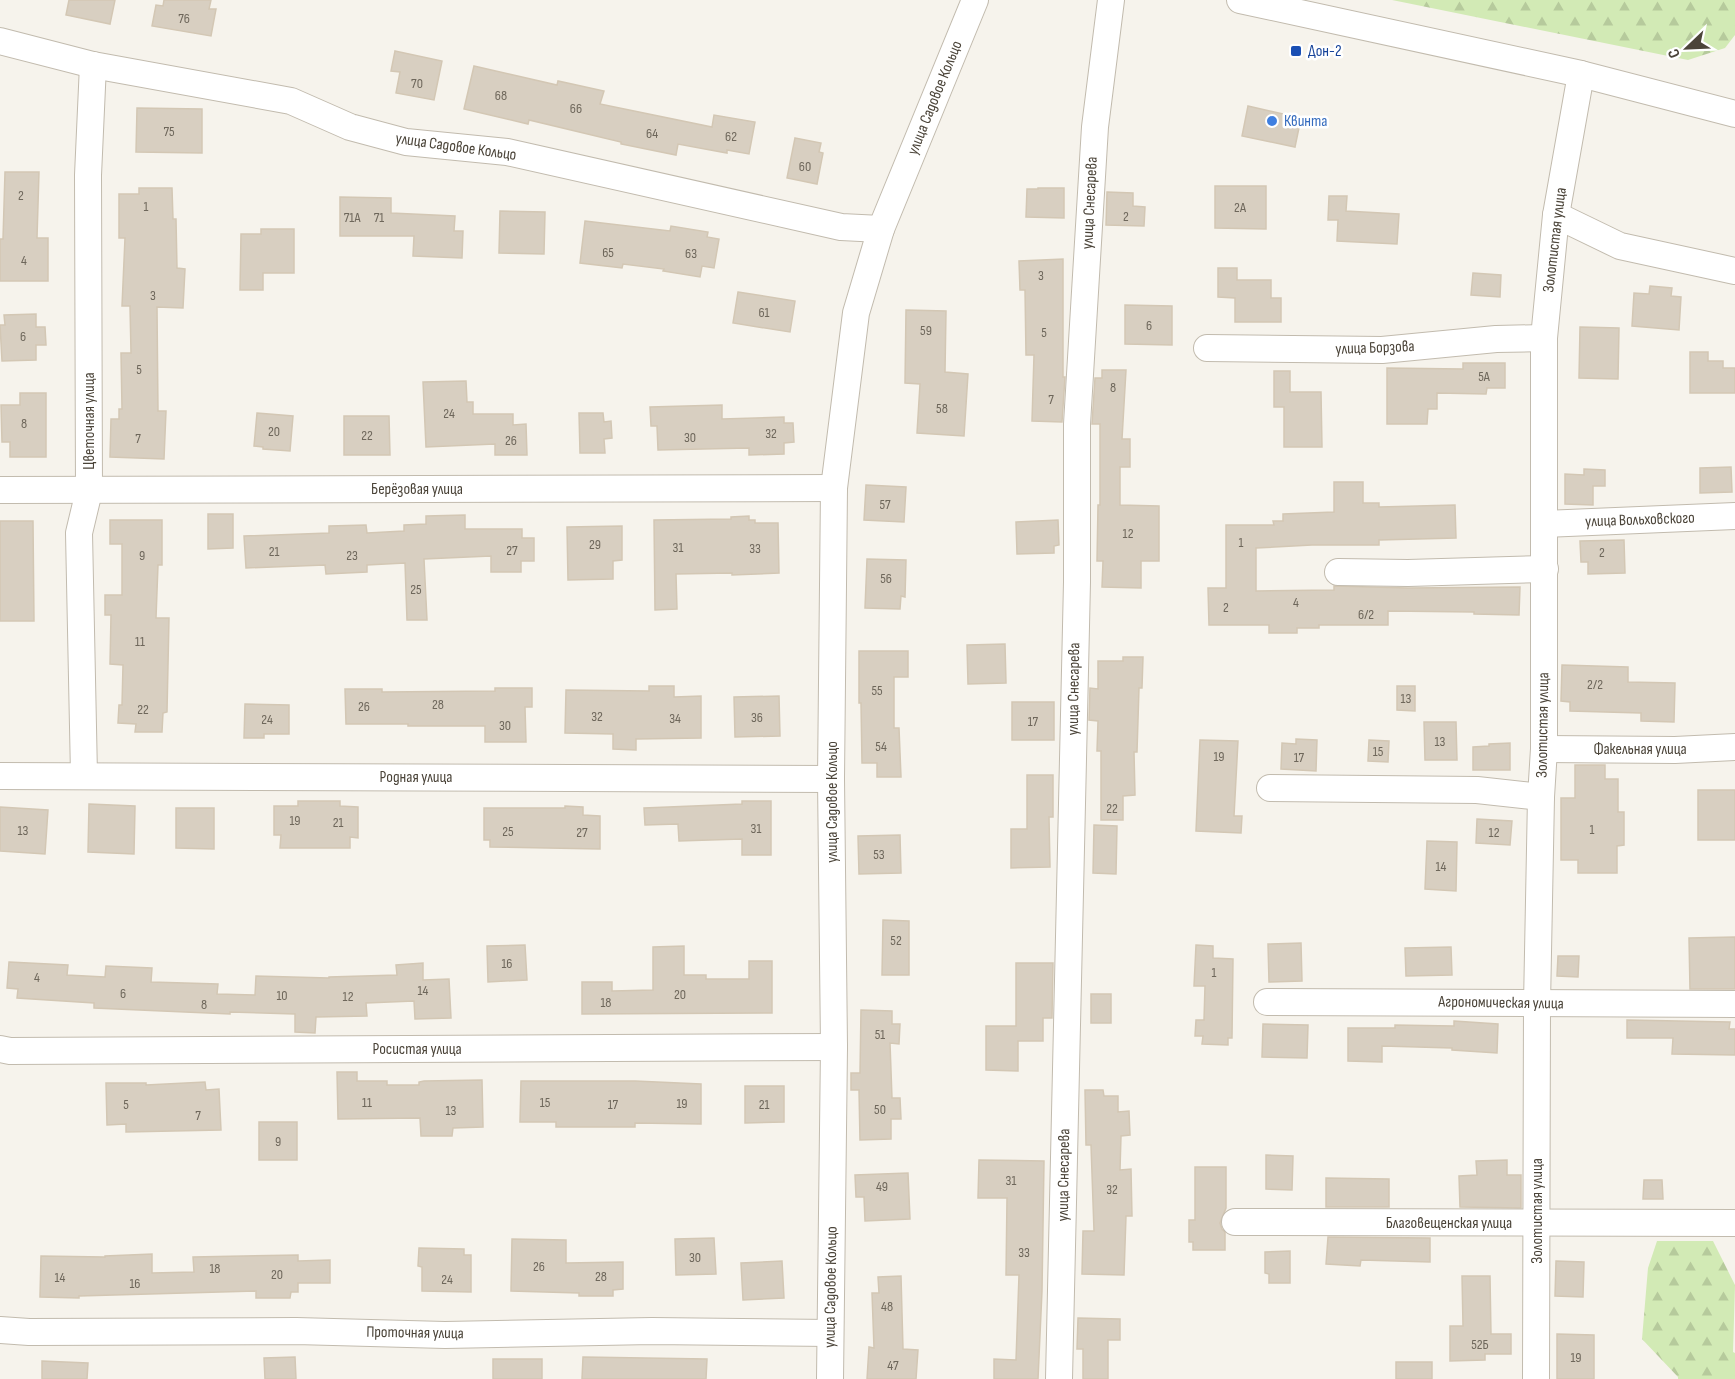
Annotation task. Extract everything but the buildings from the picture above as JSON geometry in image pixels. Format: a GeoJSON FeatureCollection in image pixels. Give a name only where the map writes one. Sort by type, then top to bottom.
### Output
{"type":"FeatureCollection","features":[{"type":"Feature","properties":{"kind":"street","name":"улица Садовое Кольцо"},"geometry":{"type":"LineString","coordinates":[[830,1379],[834,1047],[831,779],[834,488],[856,313],[881,229],[975,0]]}},
{"type":"Feature","properties":{"kind":"street","name":"улица Снесарева"},"geometry":{"type":"LineString","coordinates":[[1059,1379],[1076,594],[1077,424],[1095,127],[1111,0]]}},
{"type":"Feature","properties":{"kind":"street"},"geometry":{"type":"LineString","coordinates":[[1240,0],[1581,74],[1735,114]]}},
{"type":"Feature","properties":{"kind":"street","name":"улица Садовое Кольцо"},"geometry":{"type":"LineString","coordinates":[[0,41],[93,65],[291,101],[350,127],[406,142],[507,152],[841,227],[881,229]]}},
{"type":"Feature","properties":{"kind":"street","name":"Цветочная улица"},"geometry":{"type":"LineString","coordinates":[[84,776],[80,533],[88,491],[88,175],[93,65]]}},
{"type":"Feature","properties":{"kind":"street","name":"Золотистая улица"},"geometry":{"type":"LineString","coordinates":[[1536,1379],[1537,1004],[1544,749],[1544,338],[1556,215],[1581,74]]}},
{"type":"Feature","properties":{"kind":"street"},"geometry":{"type":"LineString","coordinates":[[1556,215],[1620,246],[1735,271]]}},
{"type":"Feature","properties":{"kind":"street","name":"улица Борзова"},"geometry":{"type":"LineString","coordinates":[[1207,348],[1382,350],[1496,339],[1544,338]]}},
{"type":"Feature","properties":{"kind":"street","name":"Берёзовая улица"},"geometry":{"type":"LineString","coordinates":[[0,490],[834,488]]}},
{"type":"Feature","properties":{"kind":"street","name":"улица Вольховского"},"geometry":{"type":"LineString","coordinates":[[1544,524],[1735,516]]}},
{"type":"Feature","properties":{"kind":"street"},"geometry":{"type":"LineString","coordinates":[[1338,572],[1408,573],[1545,569]]}},
{"type":"Feature","properties":{"kind":"street","name":"Факельная улица"},"geometry":{"type":"LineString","coordinates":[[1544,749],[1675,750],[1735,747]]}},
{"type":"Feature","properties":{"kind":"street","name":"Родная улица"},"geometry":{"type":"LineString","coordinates":[[0,776],[831,779]]}},
{"type":"Feature","properties":{"kind":"street"},"geometry":{"type":"LineString","coordinates":[[1270,788],[1477,790],[1541,797]]}},
{"type":"Feature","properties":{"kind":"street","name":"Агрономическая улица"},"geometry":{"type":"LineString","coordinates":[[1267,1002],[1735,1004]]}},
{"type":"Feature","properties":{"kind":"street","name":"Росистая улица"},"geometry":{"type":"LineString","coordinates":[[0,1049],[10,1051],[834,1047]]}},
{"type":"Feature","properties":{"kind":"street","name":"Благовещенская улица"},"geometry":{"type":"LineString","coordinates":[[1235,1222],[1735,1223]]}},
{"type":"Feature","properties":{"kind":"street","name":"Проточная улица"},"geometry":{"type":"LineString","coordinates":[[0,1330],[29,1332],[296,1331],[445,1335],[652,1331],[830,1334]]}},
{"type":"Feature","properties":{"kind":"green space"},"geometry":{"type":"Polygon","coordinates":[[[1392,0],[1735,0],[1735,35],[1725,48],[1688,60],[1392,0]]]}},
{"type":"Feature","properties":{"kind":"green space"},"geometry":{"type":"Polygon","coordinates":[[[1657,1241],[1713,1241],[1735,1285],[1733,1352],[1735,1353],[1735,1379],[1678,1379],[1642,1339],[1648,1268],[1657,1241]]]}},
{"type":"Feature","properties":{"kind":"place","name":"Дон-2"},"geometry":{"type":"Point","coordinates":[1296,51]}},
{"type":"Feature","properties":{"kind":"place","name":"Квинта"},"geometry":{"type":"Point","coordinates":[1272,121]}}]}
